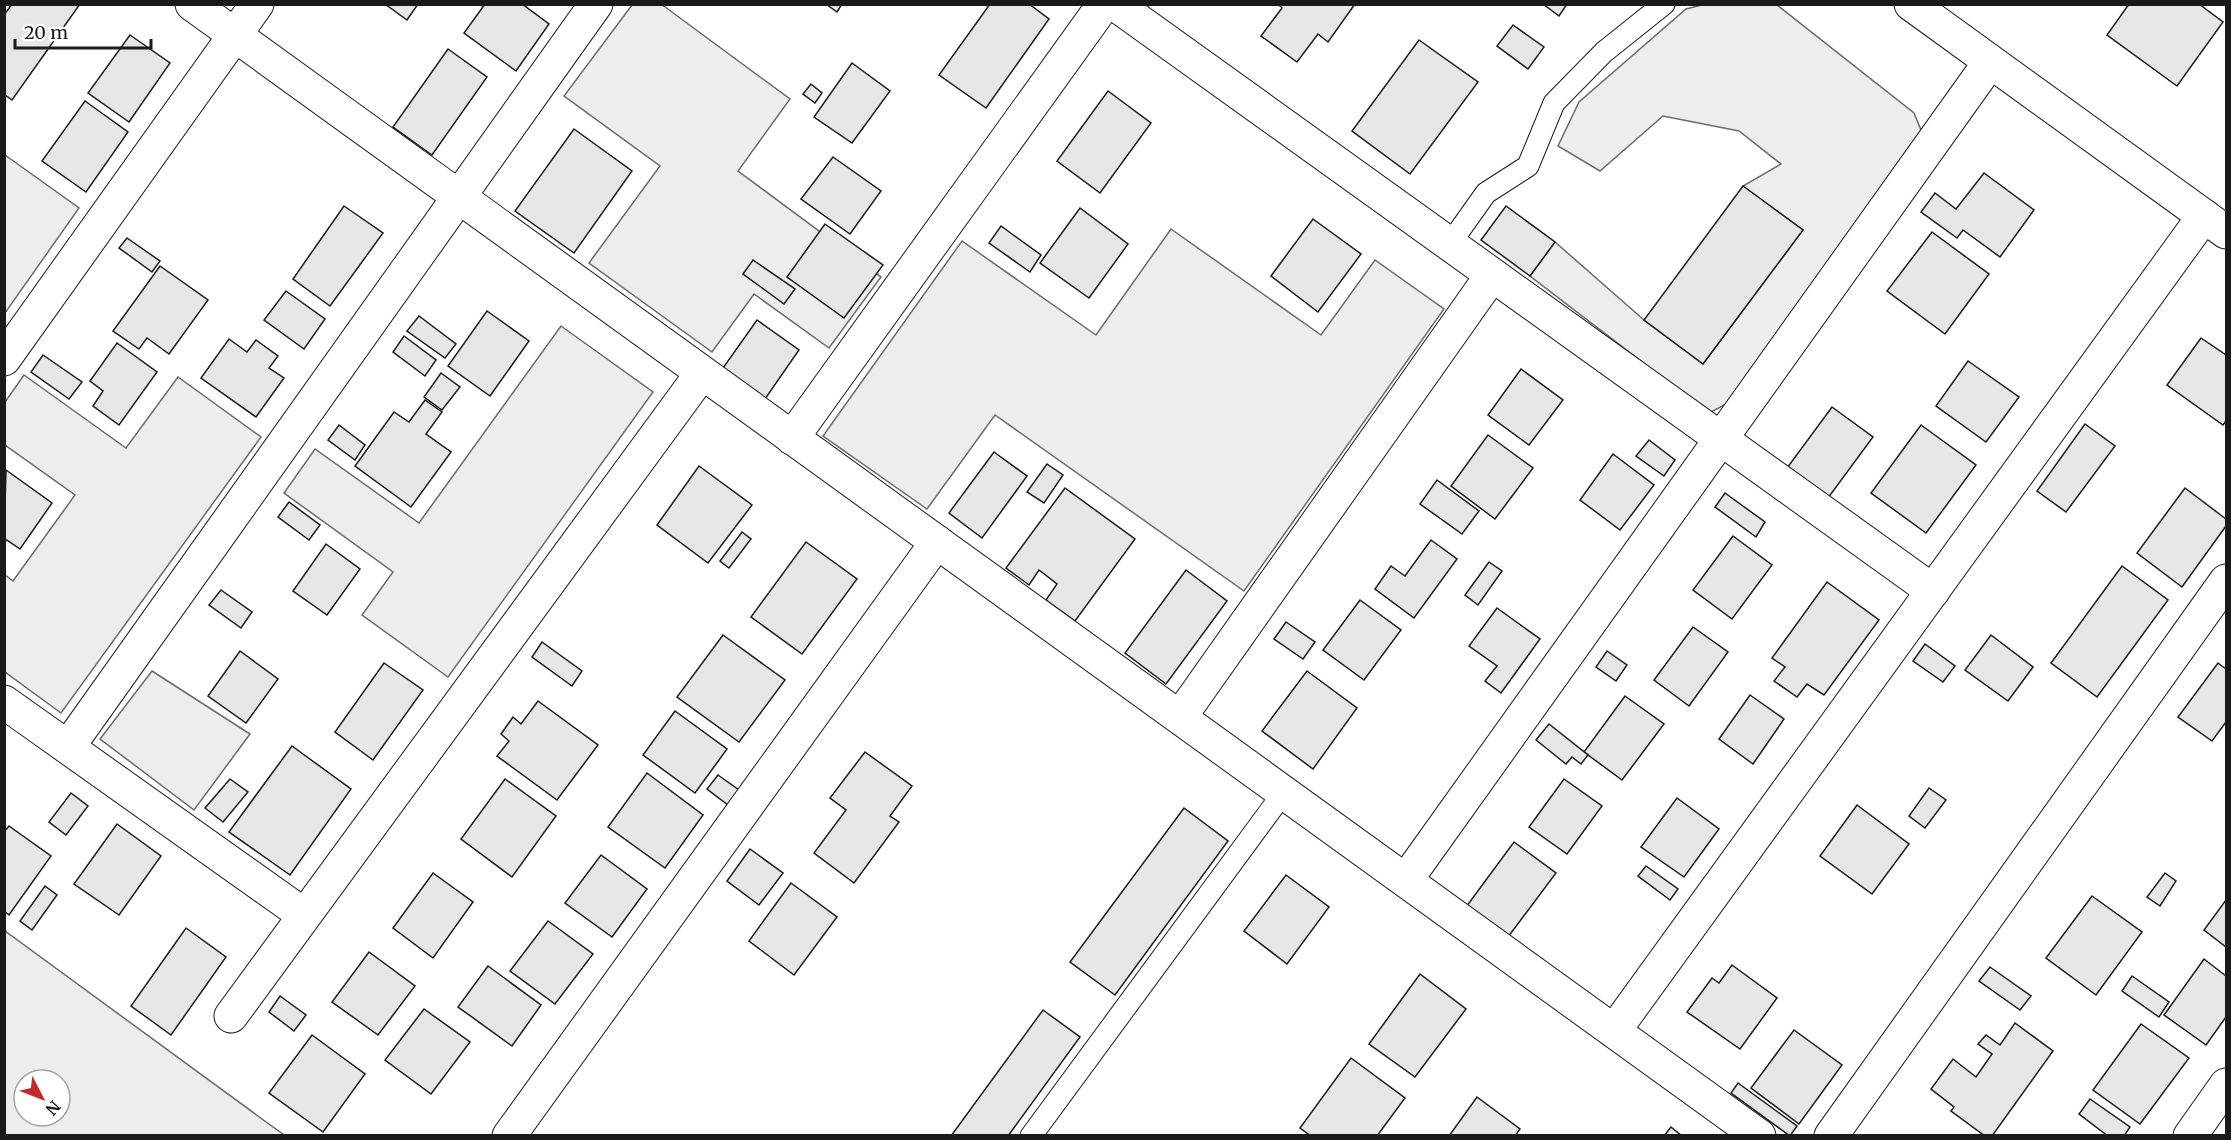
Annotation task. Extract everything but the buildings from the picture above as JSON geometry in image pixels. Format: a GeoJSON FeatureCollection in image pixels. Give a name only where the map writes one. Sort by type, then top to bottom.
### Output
{"type":"FeatureCollection","features":[{"type":"Feature","properties":{"kind":"street"},"geometry":{"type":"LineString","coordinates":[[192,4],[1759,1136]]}},
{"type":"Feature","properties":{"kind":"street"},"geometry":{"type":"LineString","coordinates":[[4,359],[257,4]]}},
{"type":"Feature","properties":{"kind":"street"},"geometry":{"type":"LineString","coordinates":[[68,747],[596,4]]}},
{"type":"Feature","properties":{"kind":"street"},"geometry":{"type":"LineString","coordinates":[[792,438],[1104,4]]}},
{"type":"Feature","properties":{"kind":"street"},"geometry":{"type":"LineString","coordinates":[[1115,4],[1933,591]]}},
{"type":"Feature","properties":{"kind":"street"},"geometry":{"type":"LineString","coordinates":[[1614,1031],[1933,591],[2215,224],[1911,4]]}},
{"type":"Feature","properties":{"kind":"street"},"geometry":{"type":"LineString","coordinates":[[1406,880],[1990,62]]}},
{"type":"Feature","properties":{"kind":"street"},"geometry":{"type":"LineString","coordinates":[[1180,717],[1492,275]]}},
{"type":"Feature","properties":{"kind":"street"},"geometry":{"type":"LineString","coordinates":[[231,1016],[702,373]]}},
{"type":"Feature","properties":{"kind":"street"},"geometry":{"type":"LineString","coordinates":[[509,1136],[937,542]]}},
{"type":"Feature","properties":{"kind":"street"},"geometry":{"type":"LineString","coordinates":[[1831,1136],[2226,581]]}},
{"type":"Feature","properties":{"kind":"street"},"geometry":{"type":"LineString","coordinates":[[4,702],[304,915]]}},
{"type":"Feature","properties":{"kind":"street"},"geometry":{"type":"LineString","coordinates":[[2190,1136],[2226,1085]]}},
{"type":"Feature","properties":{"kind":"lane"},"geometry":{"type":"LineString","coordinates":[[1449,244],[1486,193],[1528,166],[1554,103],[1604,52],[1664,4]]}},
{"type":"Feature","properties":{"kind":"lane"},"geometry":{"type":"LineString","coordinates":[[1031,1136],[1284,792]]}},
{"type":"Feature","properties":{"kind":"shaded area"},"geometry":{"type":"Polygon","coordinates":[[[661,4],[790,99],[738,171],[881,277],[829,348],[754,294],[712,352],[589,263],[660,166],[564,96],[632,5],[661,4]]]}},
{"type":"Feature","properties":{"kind":"shaded area"},"geometry":{"type":"Polygon","coordinates":[[[1702,5],[1777,5],[1914,113],[1923,135],[1736,399],[1709,413],[1530,276],[1555,242],[1644,320],[1703,364],[1803,230],[1743,186],[1781,164],[1739,131],[1663,116],[1600,171],[1558,146],[1579,102],[1686,9],[1702,5]]]}},
{"type":"Feature","properties":{"kind":"shaded area"},"geometry":{"type":"Polygon","coordinates":[[[5,155],[79,208],[5,313],[5,155]]]}},
{"type":"Feature","properties":{"kind":"shaded area"},"geometry":{"type":"Polygon","coordinates":[[[1171,229],[1321,335],[1375,260],[1444,309],[1244,591],[995,415],[927,509],[823,436],[962,241],[1096,335],[1171,229]]]}},
{"type":"Feature","properties":{"kind":"shaded area"},"geometry":{"type":"Polygon","coordinates":[[[561,326],[653,392],[448,677],[362,615],[393,572],[284,493],[315,449],[419,523],[561,326]]]}},
{"type":"Feature","properties":{"kind":"shaded area"},"geometry":{"type":"Polygon","coordinates":[[[24,375],[126,448],[178,377],[261,437],[61,713],[5,672],[5,575],[13,581],[75,495],[5,445],[5,402],[24,375]]]}},
{"type":"Feature","properties":{"kind":"shaded area"},"geometry":{"type":"Polygon","coordinates":[[[152,671],[250,734],[194,810],[100,739],[152,671]]]}},
{"type":"Feature","properties":{"kind":"shaded area"},"geometry":{"type":"Polygon","coordinates":[[[4,931],[5,931],[284,1135],[5,1135],[4,931]]]}}]}
